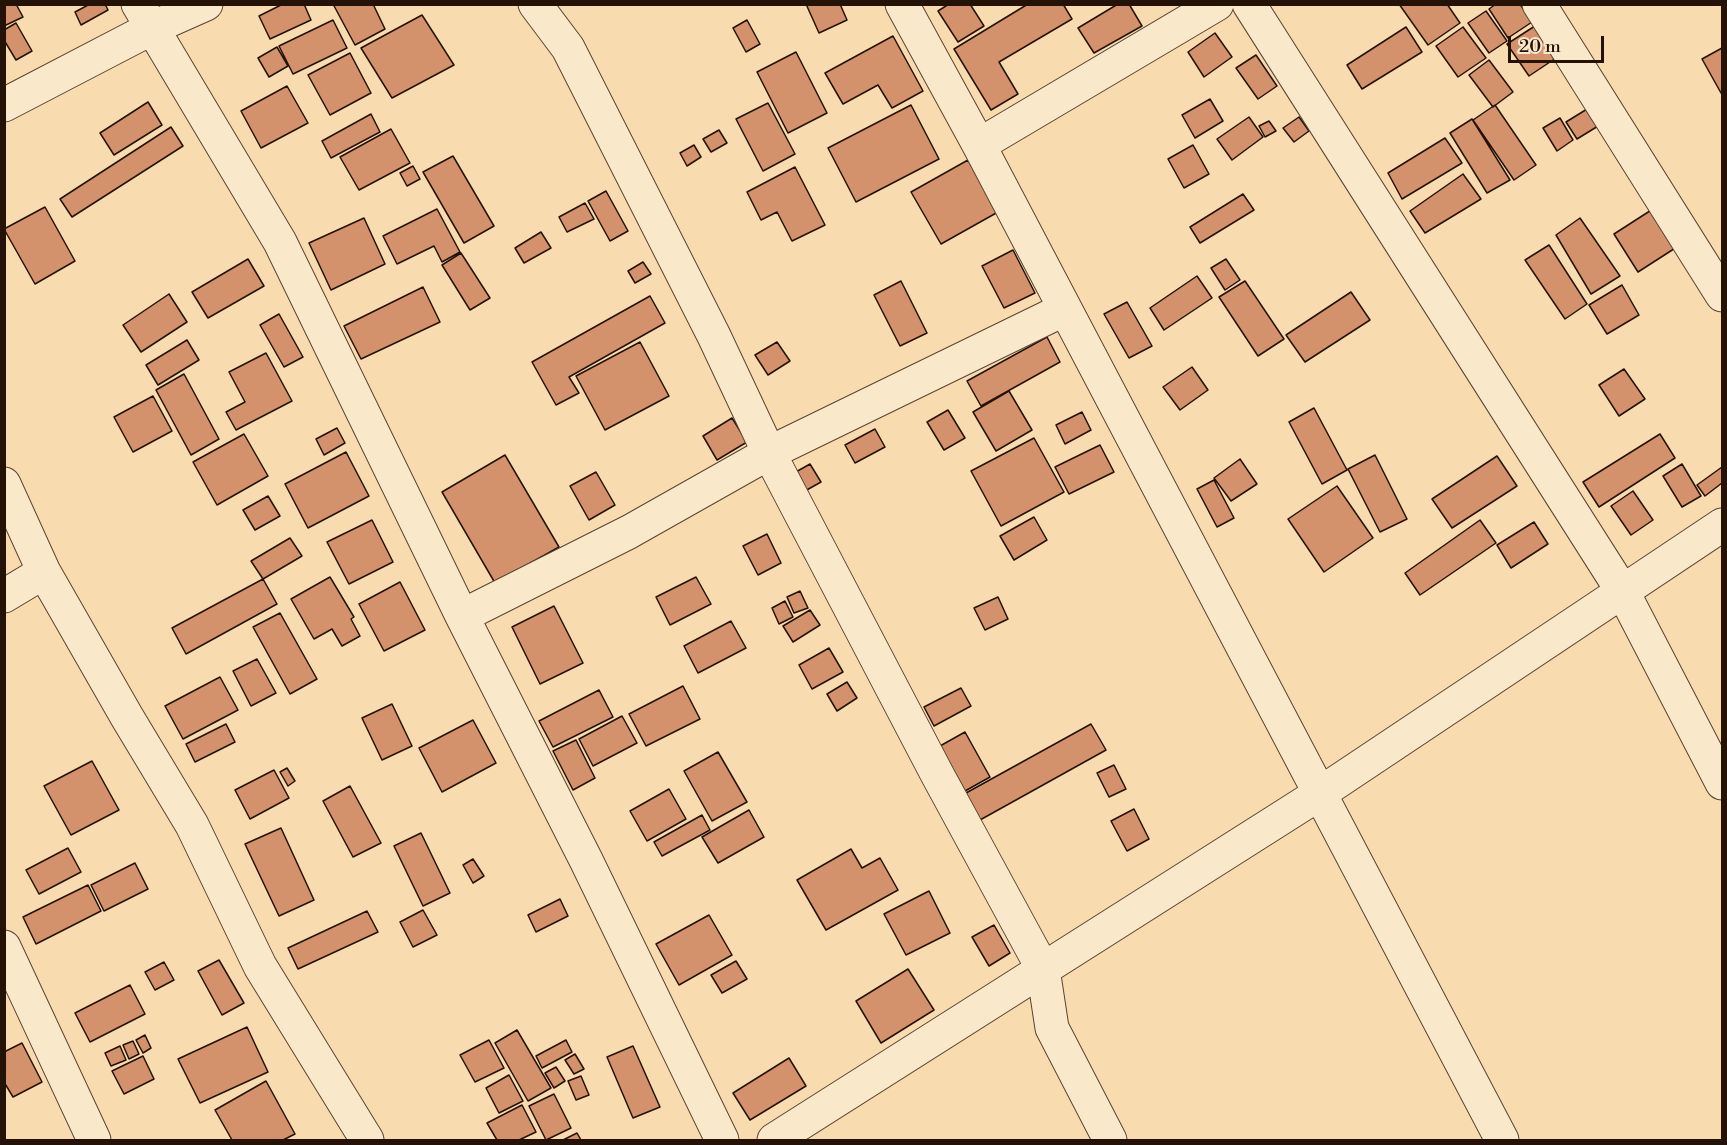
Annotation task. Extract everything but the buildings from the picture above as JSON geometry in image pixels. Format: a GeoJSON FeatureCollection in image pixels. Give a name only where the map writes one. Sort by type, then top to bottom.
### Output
{"type":"FeatureCollection","features":[{"type":"Feature","properties":{"kind":"street"},"geometry":{"type":"LineString","coordinates":[[4,105],[145,16],[206,4]]}},
{"type":"Feature","properties":{"kind":"street"},"geometry":{"type":"LineString","coordinates":[[535,4],[568,48],[714,336],[769,453],[1042,969],[1052,1028],[1110,1140]]}},
{"type":"Feature","properties":{"kind":"street"},"geometry":{"type":"LineString","coordinates":[[902,4],[979,145],[1502,1140]]}},
{"type":"Feature","properties":{"kind":"street"},"geometry":{"type":"LineString","coordinates":[[979,145],[1217,4]]}},
{"type":"Feature","properties":{"kind":"street"},"geometry":{"type":"LineString","coordinates":[[1249,4],[1623,592],[1722,783]]}},
{"type":"Feature","properties":{"kind":"street"},"geometry":{"type":"LineString","coordinates":[[1539,4],[1722,295]]}},
{"type":"Feature","properties":{"kind":"street"},"geometry":{"type":"LineString","coordinates":[[145,16],[280,242],[462,616],[586,860],[722,1140]]}},
{"type":"Feature","properties":{"kind":"street"},"geometry":{"type":"LineString","coordinates":[[462,616],[629,532],[769,453],[1065,309]]}},
{"type":"Feature","properties":{"kind":"street"},"geometry":{"type":"LineString","coordinates":[[4,484],[44,572],[192,825],[261,966],[367,1140]]}},
{"type":"Feature","properties":{"kind":"street"},"geometry":{"type":"LineString","coordinates":[[774,1140],[1319,794],[1722,525]]}},
{"type":"Feature","properties":{"kind":"street"},"geometry":{"type":"LineString","coordinates":[[4,596],[44,572]]}},
{"type":"Feature","properties":{"kind":"street"},"geometry":{"type":"LineString","coordinates":[[4,946],[94,1140]]}}]}
